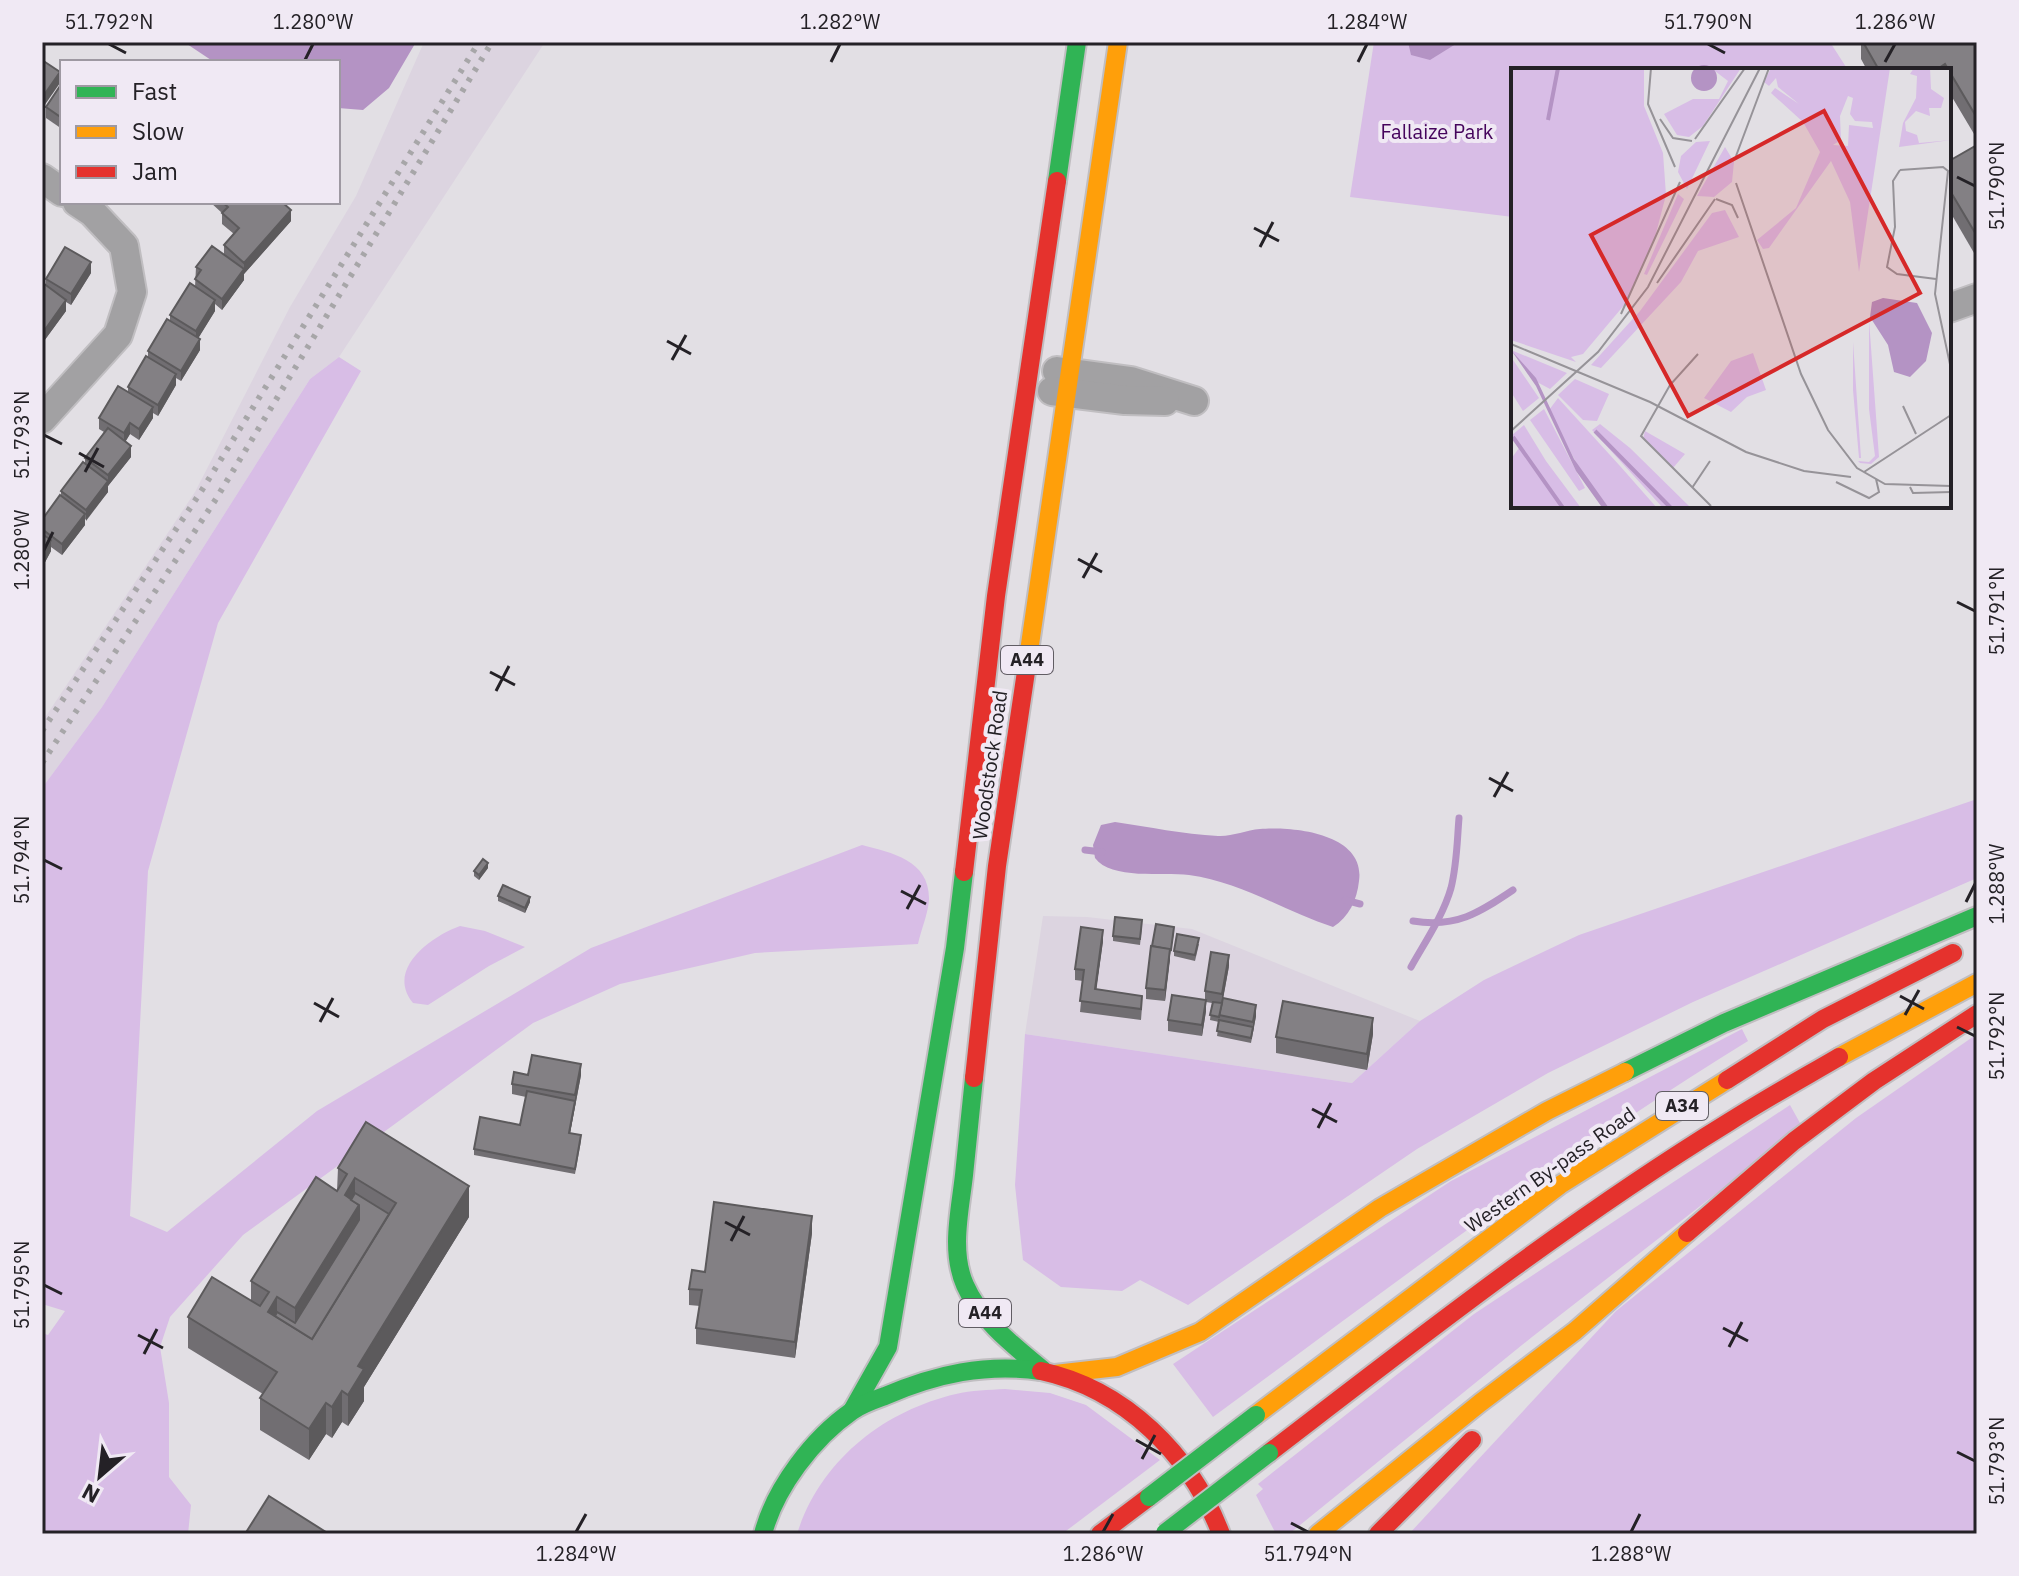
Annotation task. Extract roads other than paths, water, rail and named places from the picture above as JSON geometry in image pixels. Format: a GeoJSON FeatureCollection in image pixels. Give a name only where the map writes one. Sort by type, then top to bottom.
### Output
{"type":"FeatureCollection","features":[{"type":"Feature","properties":{"kind":"highway","name":"A44"},"geometry":{"type":"LineString","coordinates":[[1027,377],[1077,42]]}},
{"type":"Feature","properties":{"kind":"highway","name":"Woodstock Road"},"geometry":{"type":"LineString","coordinates":[[1049,1372],[997,1328],[971,1296],[960,1271],[957,1239],[997,866],[1118,42]]}},
{"type":"Feature","properties":{"kind":"highway","name":"Woodstock Road"},"geometry":{"type":"LineString","coordinates":[[853,1409],[888,1347],[955,948],[992,626],[1027,377]]}},
{"type":"Feature","properties":{"kind":"highway"},"geometry":{"type":"LineString","coordinates":[[763,1534],[780,1495],[796,1470],[813,1448],[853,1409],[942,1374],[998,1367],[1049,1372],[1117,1367],[1200,1332],[1380,1208],[1547,1111],[1724,1023],[1977,916]]}},
{"type":"Feature","properties":{"kind":"highway","name":"Western By-pass Road"},"geometry":{"type":"LineString","coordinates":[[1100,1534],[1560,1185],[1823,1019],[1963,948]]}},
{"type":"Feature","properties":{"kind":"highway","name":"A34"},"geometry":{"type":"LineString","coordinates":[[1164,1534],[1427,1332],[1609,1201],[1728,1122],[1878,1034],[1977,983]]}},
{"type":"Feature","properties":{"kind":"highway"},"geometry":{"type":"LineString","coordinates":[[1318,1534],[1575,1331],[1794,1141],[1874,1081],[1977,1014]]}},
{"type":"Feature","properties":{"kind":"highway"},"geometry":{"type":"LineString","coordinates":[[1378,1534],[1496,1417],[1575,1331]]}},
{"type":"Feature","properties":{"kind":"highway"},"geometry":{"type":"LineString","coordinates":[[1049,1372],[1092,1389],[1150,1427],[1196,1480],[1221,1534]]}},
{"type":"Feature","properties":{"kind":"street"},"geometry":{"type":"LineString","coordinates":[[42,178],[60,191]]}},
{"type":"Feature","properties":{"kind":"street"},"geometry":{"type":"LineString","coordinates":[[42,419],[118,335],[132,292],[124,246],[92,212],[80,204]]}},
{"type":"Feature","properties":{"kind":"street"},"geometry":{"type":"LineString","coordinates":[[1951,307],[1977,298]]}},
{"type":"Feature","properties":{"kind":"street"},"geometry":{"type":"LineString","coordinates":[[1027,377],[1068,382]]}},
{"type":"Feature","properties":{"kind":"waterway"},"geometry":{"type":"LineString","coordinates":[[1411,967],[1448,898],[1456,862],[1459,818]]}},
{"type":"Feature","properties":{"kind":"waterway"},"geometry":{"type":"LineString","coordinates":[[1085,850],[1102,852]]}},
{"type":"Feature","properties":{"kind":"waterway"},"geometry":{"type":"LineString","coordinates":[[1413,921],[1442,922],[1466,917],[1513,890]]}},
{"type":"Feature","properties":{"kind":"waterway"},"geometry":{"type":"LineString","coordinates":[[1345,900],[1360,904]]}},
{"type":"Feature","properties":{"kind":"railway"},"geometry":{"type":"LineString","coordinates":[[42,731],[202,490],[479,42]]}},
{"type":"Feature","properties":{"kind":"railway"},"geometry":{"type":"LineString","coordinates":[[42,763],[216,499],[492,42]]}},
{"type":"Feature","properties":{"kind":"park label","name":"Fallaize Park"},"geometry":{"type":"Point","coordinates":[1437,132]}}]}
